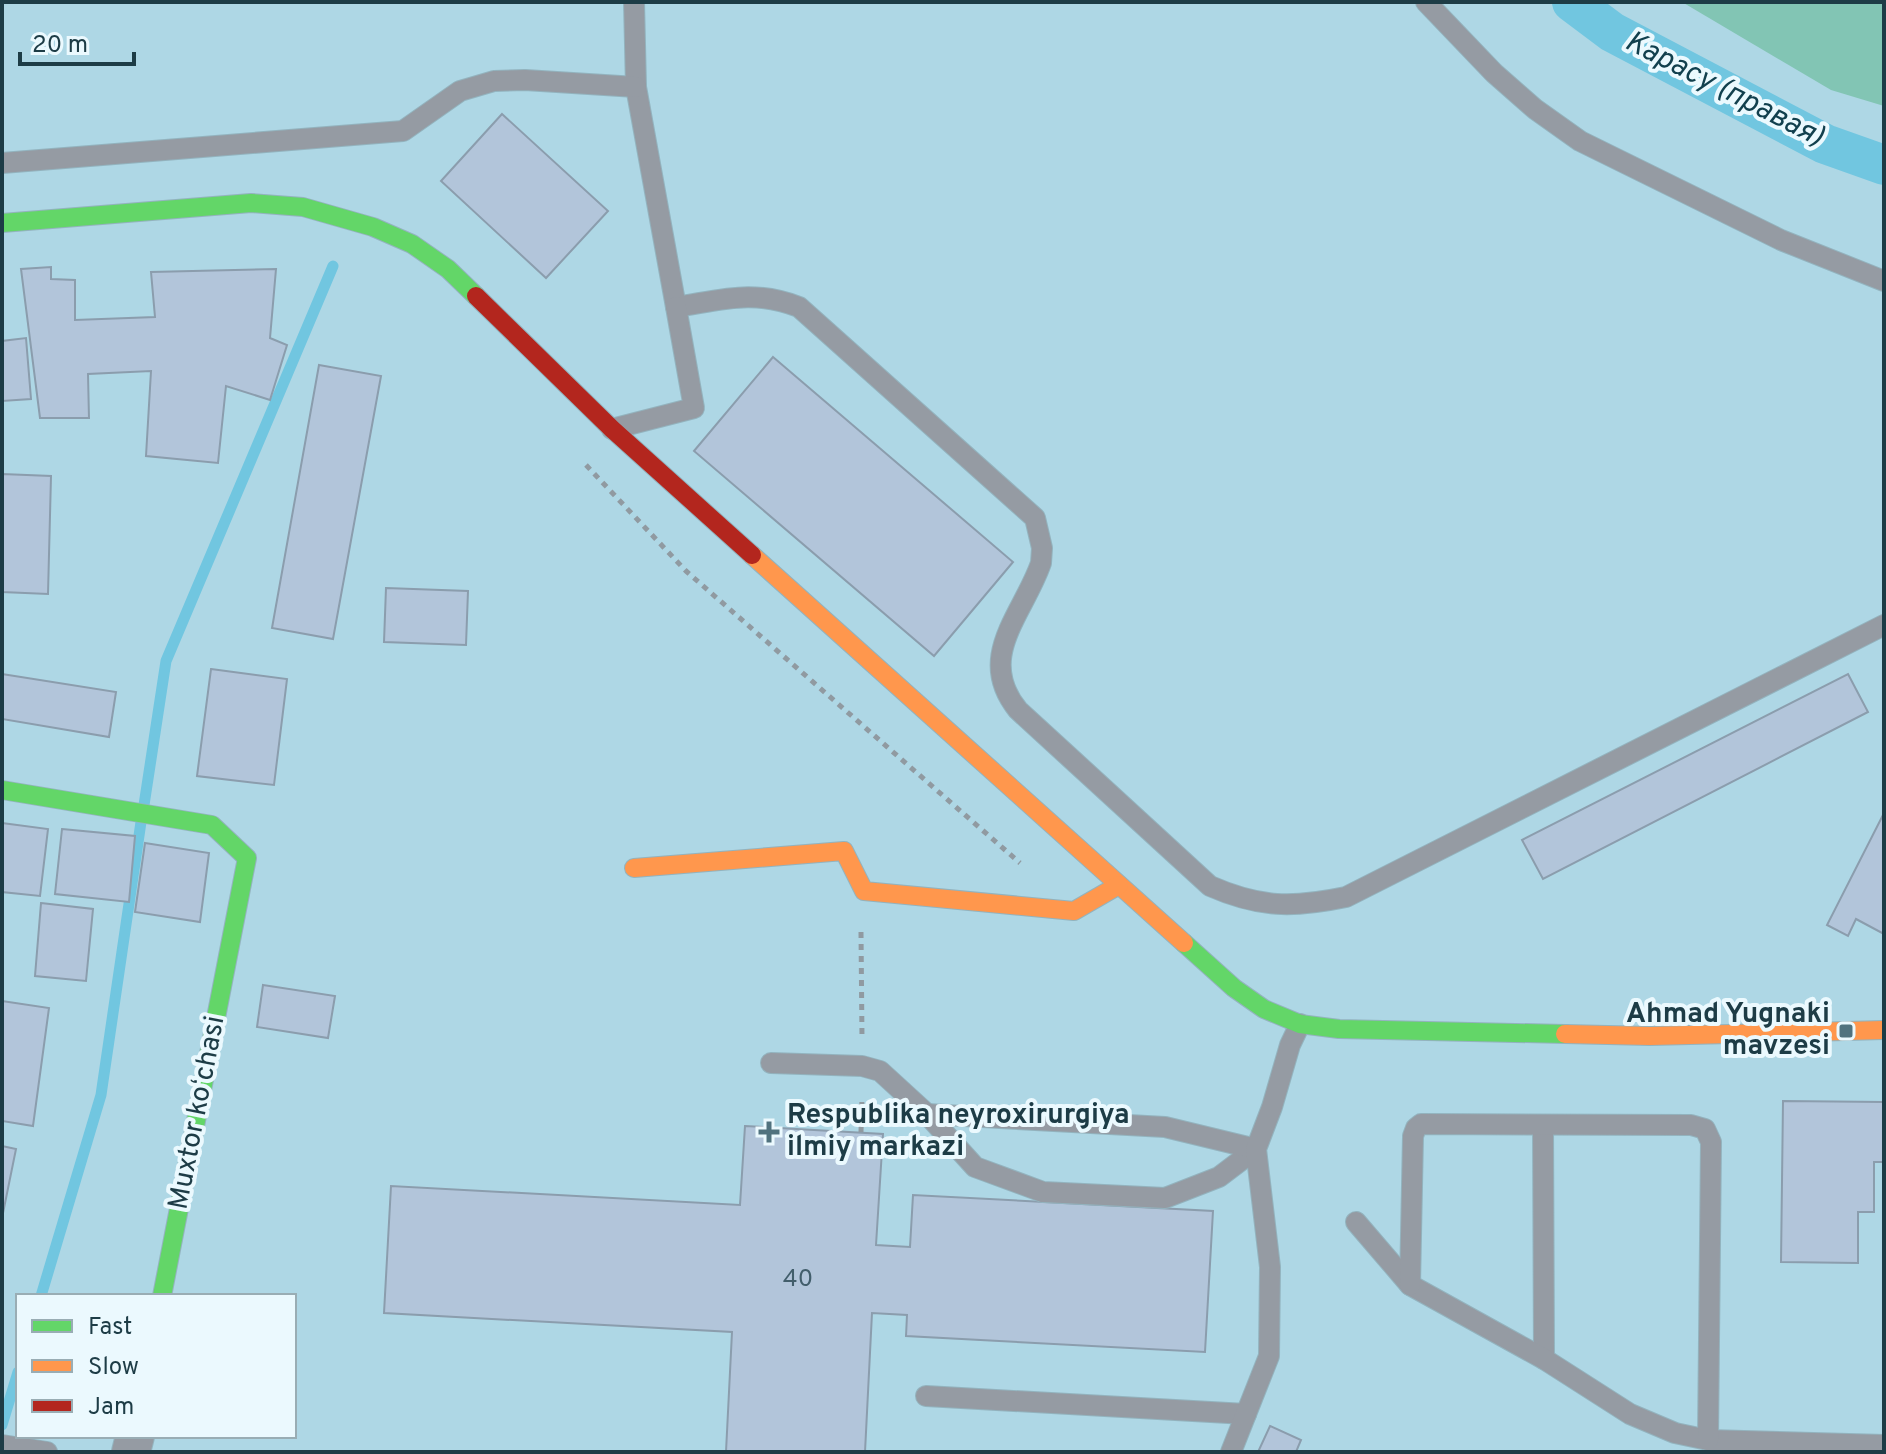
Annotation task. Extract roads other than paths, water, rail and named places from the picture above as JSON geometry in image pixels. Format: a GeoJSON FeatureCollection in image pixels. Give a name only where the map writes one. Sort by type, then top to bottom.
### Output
{"type":"FeatureCollection","features":[{"type":"Feature","properties":{"kind":"street"},"geometry":{"type":"LineString","coordinates":[[2,223],[251,203],[303,207],[373,227],[412,244],[465,283],[612,429],[1234,988],[1264,1009],[1300,1024],[1339,1029],[1650,1036],[1884,1030]]}},
{"type":"Feature","properties":{"kind":"street","name":"Muxtor koʻchasi"},"geometry":{"type":"LineString","coordinates":[[2,790],[212,825],[247,858],[162,1294]]}},
{"type":"Feature","properties":{"kind":"street"},"geometry":{"type":"LineString","coordinates":[[634,868],[844,851],[864,891],[1074,911],[1119,885]]}},
{"type":"Feature","properties":{"kind":"lane"},"geometry":{"type":"LineString","coordinates":[[612,429],[694,408],[636,87],[634,2]]}},
{"type":"Feature","properties":{"kind":"lane"},"geometry":{"type":"LineString","coordinates":[[1426,2],[1494,73],[1535,109],[1580,141],[1781,240],[1884,281]]}},
{"type":"Feature","properties":{"kind":"lane"},"geometry":{"type":"LineString","coordinates":[[2,163],[403,131],[460,91],[494,81],[636,87]]}},
{"type":"Feature","properties":{"kind":"lane"},"geometry":{"type":"LineString","coordinates":[[676,307],[752,296],[768,297],[799,307],[1035,518],[1042,548],[1041,563],[1002,645],[1000,679],[1006,696],[1210,886],[1247,901],[1266,905],[1303,905],[1346,897],[1364,890],[1884,625]]}},
{"type":"Feature","properties":{"kind":"lane"},"geometry":{"type":"LineString","coordinates":[[1231,1452],[1269,1356],[1270,1267],[1256,1149],[1290,1045],[1300,1024]]}},
{"type":"Feature","properties":{"kind":"lane"},"geometry":{"type":"LineString","coordinates":[[771,1063],[862,1066],[880,1071],[927,1114],[975,1167],[1043,1192],[1165,1198],[1219,1177],[1256,1149]]}},
{"type":"Feature","properties":{"kind":"lane"},"geometry":{"type":"LineString","coordinates":[[927,1114],[1165,1127],[1256,1149]]}},
{"type":"Feature","properties":{"kind":"lane"},"geometry":{"type":"LineString","coordinates":[[1410,1285],[1413,1136],[1421,1124],[1691,1125],[1705,1129],[1711,1142],[1708,1440]]}},
{"type":"Feature","properties":{"kind":"lane"},"geometry":{"type":"LineString","coordinates":[[1543,1126],[1544,1359]]}},
{"type":"Feature","properties":{"kind":"lane"},"geometry":{"type":"LineString","coordinates":[[1356,1222],[1410,1285],[1544,1359],[1630,1414],[1675,1433],[1708,1440],[1884,1445]]}},
{"type":"Feature","properties":{"kind":"lane"},"geometry":{"type":"LineString","coordinates":[[926,1396],[1246,1414]]}},
{"type":"Feature","properties":{"kind":"lane"},"geometry":{"type":"LineString","coordinates":[[2,1445],[47,1452]]}},
{"type":"Feature","properties":{"kind":"waterway","name":"Карасу (правая)"},"geometry":{"type":"LineString","coordinates":[[1572,2],[1612,32],[1825,144],[1884,165]]}},
{"type":"Feature","properties":{"kind":"waterway"},"geometry":{"type":"LineString","coordinates":[[144,805],[166,661],[333,266]]}},
{"type":"Feature","properties":{"kind":"waterway"},"geometry":{"type":"LineString","coordinates":[[42,1294],[101,1095],[141,822]]}},
{"type":"Feature","properties":{"kind":"waterway"},"geometry":{"type":"LineString","coordinates":[[2,1425],[16,1379]]}},
{"type":"Feature","properties":{"kind":"place","name":"Ahmad Yugnaki mavzesi"},"geometry":{"type":"Point","coordinates":[1846,1031]}},
{"type":"Feature","properties":{"kind":"place","name":"Respublika neyroxirurgiya ilmiy markazi"},"geometry":{"type":"Point","coordinates":[769,1132]}}]}
